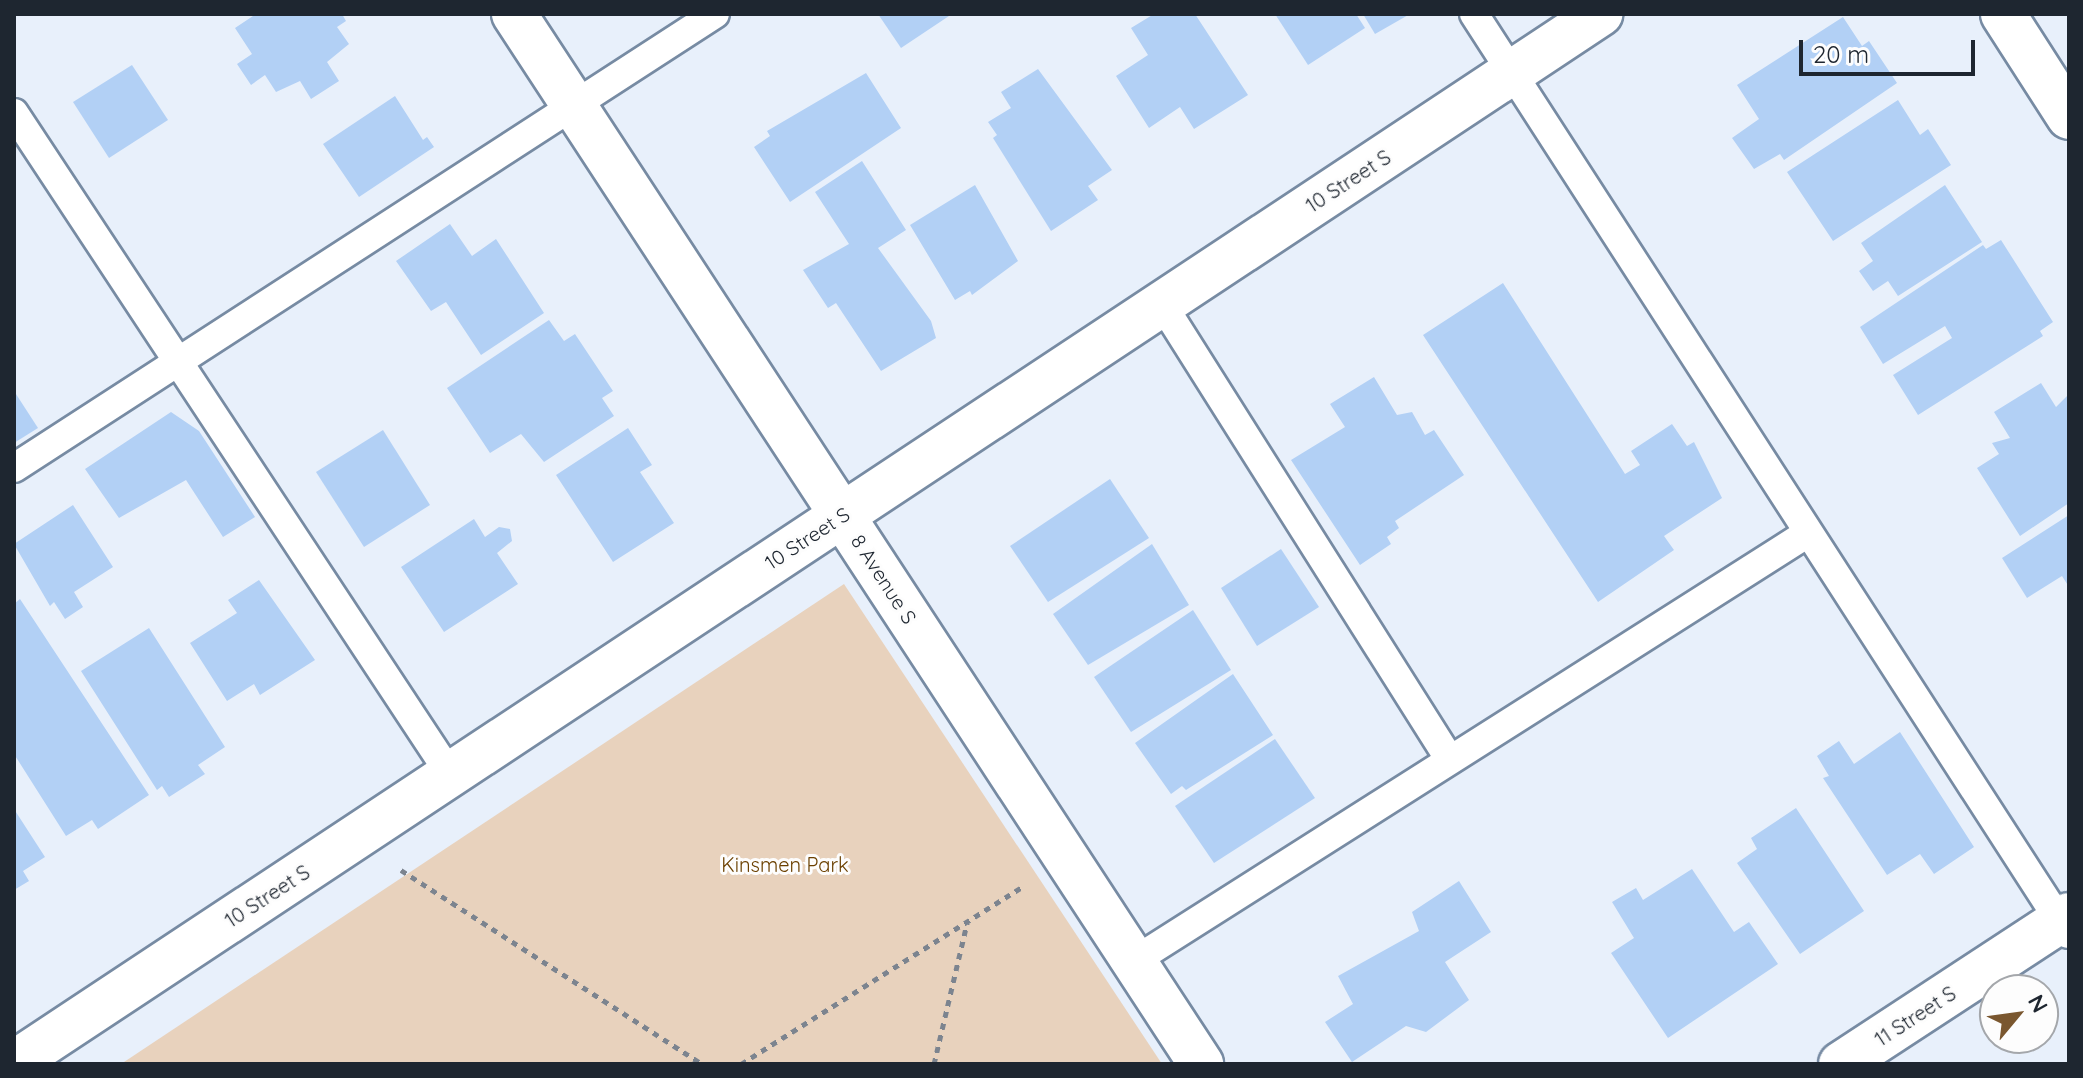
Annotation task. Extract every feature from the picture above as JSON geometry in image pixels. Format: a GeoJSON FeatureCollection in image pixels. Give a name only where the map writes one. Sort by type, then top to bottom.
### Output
{"type":"FeatureCollection","features":[{"type":"Feature","properties":{"kind":"street","name":"8 Avenue S"},"geometry":{"type":"LineString","coordinates":[[514,14],[1201,1064]]}},
{"type":"Feature","properties":{"kind":"street","name":"10 Street S"},"geometry":{"type":"LineString","coordinates":[[14,1063],[1600,14]]}},
{"type":"Feature","properties":{"kind":"street"},"geometry":{"type":"LineString","coordinates":[[2003,14],[2069,117]]}},
{"type":"Feature","properties":{"kind":"street","name":"11 Street S"},"geometry":{"type":"LineString","coordinates":[[1841,1064],[2066,924]]}},
{"type":"Feature","properties":{"kind":"lane"},"geometry":{"type":"LineString","coordinates":[[14,468],[572,102],[715,14]]}},
{"type":"Feature","properties":{"kind":"lane"},"geometry":{"type":"LineString","coordinates":[[1474,14],[1808,533],[2066,924]]}},
{"type":"Feature","properties":{"kind":"lane"},"geometry":{"type":"LineString","coordinates":[[14,113],[450,774]]}},
{"type":"Feature","properties":{"kind":"lane"},"geometry":{"type":"LineString","coordinates":[[1162,304],[1450,760]]}},
{"type":"Feature","properties":{"kind":"lane"},"geometry":{"type":"LineString","coordinates":[[1134,961],[1808,533]]}},
{"type":"Feature","properties":{"kind":"path"},"geometry":{"type":"LineString","coordinates":[[353,839],[702,1064]]}},
{"type":"Feature","properties":{"kind":"path"},"geometry":{"type":"LineString","coordinates":[[741,1064],[1067,858]]}},
{"type":"Feature","properties":{"kind":"path"},"geometry":{"type":"LineString","coordinates":[[934,1064],[967,922]]}},
{"type":"Feature","properties":{"kind":"green space","name":"Kinsmen Park"},"geometry":{"type":"Polygon","coordinates":[[[844,584],[1162,1064],[121,1064],[844,584]]]}},
{"type":"Feature","properties":{"kind":"building"},"geometry":{"type":"Polygon","coordinates":[[[256,14],[342,14],[346,21],[337,27],[349,44],[327,62],[339,81],[311,99],[300,81],[276,92],[265,75],[251,85],[237,64],[252,54],[235,28],[256,14]]]}},
{"type":"Feature","properties":{"kind":"building"},"geometry":{"type":"Polygon","coordinates":[[[878,14],[952,14],[901,48],[878,14]]]}},
{"type":"Feature","properties":{"kind":"building"},"geometry":{"type":"Polygon","coordinates":[[[1154,14],[1195,14],[1248,95],[1194,129],[1180,107],[1149,128],[1116,76],[1148,55],[1131,28],[1154,14]]]}},
{"type":"Feature","properties":{"kind":"building"},"geometry":{"type":"Polygon","coordinates":[[[1275,14],[1356,14],[1365,28],[1308,65],[1275,14]]]}},
{"type":"Feature","properties":{"kind":"building"},"geometry":{"type":"Polygon","coordinates":[[[1363,14],[1410,14],[1375,34],[1363,14]]]}},
{"type":"Feature","properties":{"kind":"building"},"geometry":{"type":"Polygon","coordinates":[[[1843,17],[1862,46],[1869,41],[1897,83],[1784,160],[1780,154],[1754,169],[1732,138],[1759,119],[1737,85],[1843,17]]]}},
{"type":"Feature","properties":{"kind":"building"},"geometry":{"type":"Polygon","coordinates":[[[132,65],[168,120],[109,158],[73,102],[132,65]]]}},
{"type":"Feature","properties":{"kind":"building"},"geometry":{"type":"Polygon","coordinates":[[[1038,69],[1112,170],[1088,186],[1098,200],[1051,231],[993,138],[997,135],[988,122],[1011,108],[1001,92],[1038,69]]]}},
{"type":"Feature","properties":{"kind":"building"},"geometry":{"type":"Polygon","coordinates":[[[866,73],[901,128],[790,202],[754,147],[770,136],[767,131],[866,73]]]}},
{"type":"Feature","properties":{"kind":"building"},"geometry":{"type":"Polygon","coordinates":[[[395,96],[423,140],[427,137],[434,147],[359,197],[323,144],[395,96]]]}},
{"type":"Feature","properties":{"kind":"building"},"geometry":{"type":"Polygon","coordinates":[[[1898,100],[1920,135],[1928,129],[1951,165],[1833,241],[1787,172],[1898,100]]]}},
{"type":"Feature","properties":{"kind":"building"},"geometry":{"type":"Polygon","coordinates":[[[862,161],[906,230],[878,248],[931,321],[936,338],[881,371],[836,303],[828,308],[803,270],[849,244],[815,192],[862,161]]]}},
{"type":"Feature","properties":{"kind":"building"},"geometry":{"type":"Polygon","coordinates":[[[975,185],[1018,261],[972,295],[970,291],[955,300],[910,225],[975,185]]]}},
{"type":"Feature","properties":{"kind":"building"},"geometry":{"type":"Polygon","coordinates":[[[1945,185],[1982,242],[1898,296],[1888,281],[1873,291],[1859,271],[1873,261],[1861,243],[1945,185]]]}},
{"type":"Feature","properties":{"kind":"building"},"geometry":{"type":"Polygon","coordinates":[[[450,224],[472,256],[496,239],[544,313],[481,355],[446,302],[431,311],[396,261],[450,224]]]}},
{"type":"Feature","properties":{"kind":"building"},"geometry":{"type":"Polygon","coordinates":[[[2001,240],[2053,322],[2040,331],[2043,336],[1918,415],[1893,375],[1952,338],[1945,326],[1883,364],[1860,327],[1983,245],[1986,249],[2001,240]]]}},
{"type":"Feature","properties":{"kind":"building"},"geometry":{"type":"Polygon","coordinates":[[[1503,283],[1625,474],[1640,465],[1631,451],[1672,424],[1687,446],[1694,442],[1722,498],[1664,536],[1674,550],[1598,602],[1423,335],[1503,283]]]}},
{"type":"Feature","properties":{"kind":"building"},"geometry":{"type":"Polygon","coordinates":[[[549,320],[564,341],[575,334],[613,391],[602,398],[614,416],[544,462],[521,434],[490,453],[447,388],[549,320]]]}},
{"type":"Feature","properties":{"kind":"building"},"geometry":{"type":"Polygon","coordinates":[[[1374,377],[1397,415],[1412,412],[1425,435],[1434,430],[1464,475],[1395,521],[1399,528],[1387,537],[1391,544],[1360,565],[1291,460],[1345,427],[1330,404],[1374,377]]]}},
{"type":"Feature","properties":{"kind":"building"},"geometry":{"type":"Polygon","coordinates":[[[2041,383],[2056,407],[2069,394],[2069,503],[2020,536],[1977,468],[1999,454],[1992,443],[2010,438],[1994,412],[2041,383]]]}},
{"type":"Feature","properties":{"kind":"building"},"geometry":{"type":"Polygon","coordinates":[[[14,391],[38,428],[14,443],[14,391]]]}},
{"type":"Feature","properties":{"kind":"building"},"geometry":{"type":"Polygon","coordinates":[[[171,412],[199,431],[255,517],[223,537],[186,480],[119,518],[85,469],[171,412]]]}},
{"type":"Feature","properties":{"kind":"building"},"geometry":{"type":"Polygon","coordinates":[[[628,428],[652,465],[640,472],[674,523],[613,562],[556,475],[628,428]]]}},
{"type":"Feature","properties":{"kind":"building"},"geometry":{"type":"Polygon","coordinates":[[[383,430],[430,505],[364,547],[316,472],[383,430]]]}},
{"type":"Feature","properties":{"kind":"building"},"geometry":{"type":"Polygon","coordinates":[[[1110,479],[1149,538],[1048,602],[1010,546],[1110,479]]]}},
{"type":"Feature","properties":{"kind":"building"},"geometry":{"type":"Polygon","coordinates":[[[73,505],[113,567],[74,592],[83,607],[65,619],[54,602],[50,606],[14,544],[73,505]]]}},
{"type":"Feature","properties":{"kind":"building"},"geometry":{"type":"Polygon","coordinates":[[[2069,515],[2069,587],[2062,576],[2027,598],[2002,558],[2069,515]]]}},
{"type":"Feature","properties":{"kind":"building"},"geometry":{"type":"Polygon","coordinates":[[[474,519],[485,537],[499,527],[510,529],[512,541],[497,553],[518,584],[444,632],[401,567],[474,519]]]}},
{"type":"Feature","properties":{"kind":"building"},"geometry":{"type":"Polygon","coordinates":[[[1152,544],[1189,605],[1088,665],[1053,614],[1152,544]]]}},
{"type":"Feature","properties":{"kind":"building"},"geometry":{"type":"Polygon","coordinates":[[[1281,549],[1319,607],[1257,646],[1221,588],[1281,549]]]}},
{"type":"Feature","properties":{"kind":"building"},"geometry":{"type":"Polygon","coordinates":[[[259,580],[315,660],[260,695],[254,684],[227,701],[190,643],[237,613],[228,600],[259,580]]]}},
{"type":"Feature","properties":{"kind":"building"},"geometry":{"type":"Polygon","coordinates":[[[20,599],[149,795],[98,829],[92,820],[66,836],[14,754],[14,604],[20,599]]]}},
{"type":"Feature","properties":{"kind":"building"},"geometry":{"type":"Polygon","coordinates":[[[1193,610],[1231,670],[1131,732],[1094,677],[1193,610]]]}},
{"type":"Feature","properties":{"kind":"building"},"geometry":{"type":"Polygon","coordinates":[[[149,628],[225,747],[198,765],[205,774],[169,797],[162,786],[157,790],[81,671],[149,628]]]}},
{"type":"Feature","properties":{"kind":"building"},"geometry":{"type":"Polygon","coordinates":[[[1233,674],[1273,735],[1186,790],[1182,786],[1171,794],[1135,743],[1233,674]]]}},
{"type":"Feature","properties":{"kind":"building"},"geometry":{"type":"Polygon","coordinates":[[[1900,732],[1974,847],[1934,874],[1920,854],[1887,875],[1823,778],[1829,776],[1817,756],[1839,741],[1854,764],[1900,732]]]}},
{"type":"Feature","properties":{"kind":"building"},"geometry":{"type":"Polygon","coordinates":[[[1275,739],[1315,798],[1214,863],[1175,806],[1275,739]]]}},
{"type":"Feature","properties":{"kind":"building"},"geometry":{"type":"Polygon","coordinates":[[[1796,808],[1864,911],[1800,954],[1737,863],[1757,849],[1751,838],[1796,808]]]}},
{"type":"Feature","properties":{"kind":"building"},"geometry":{"type":"Polygon","coordinates":[[[14,809],[45,857],[23,871],[29,881],[14,890],[14,809]]]}},
{"type":"Feature","properties":{"kind":"building"},"geometry":{"type":"Polygon","coordinates":[[[1692,869],[1734,932],[1749,922],[1778,964],[1668,1038],[1611,953],[1634,938],[1612,902],[1636,888],[1643,900],[1692,869]]]}},
{"type":"Feature","properties":{"kind":"building"},"geometry":{"type":"Polygon","coordinates":[[[1459,881],[1491,932],[1445,962],[1469,1000],[1426,1032],[1406,1026],[1352,1062],[1325,1022],[1353,1004],[1338,976],[1419,931],[1412,912],[1459,881]]]}}]}
